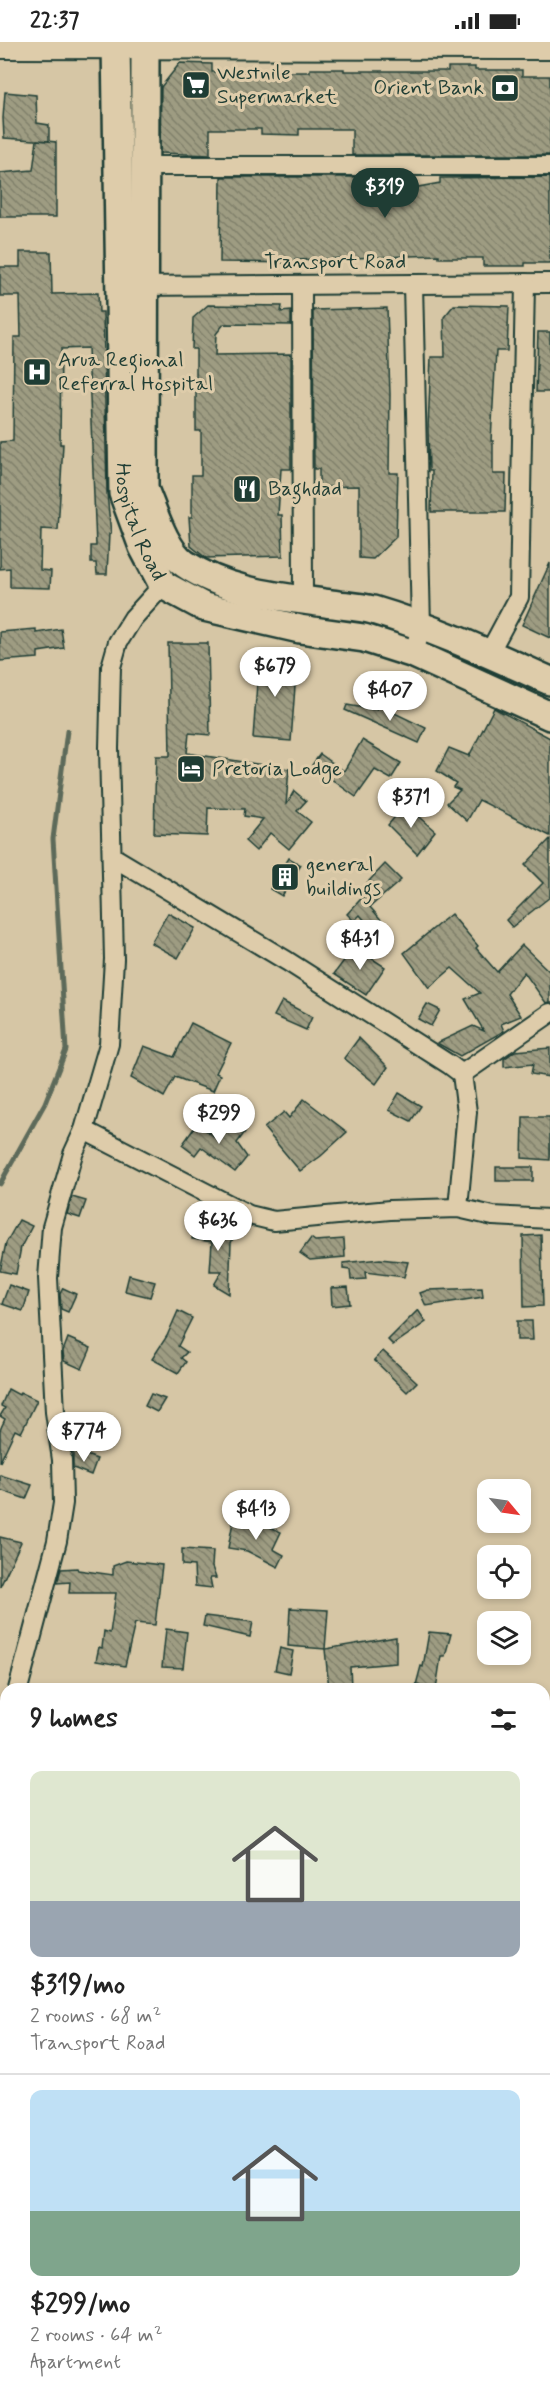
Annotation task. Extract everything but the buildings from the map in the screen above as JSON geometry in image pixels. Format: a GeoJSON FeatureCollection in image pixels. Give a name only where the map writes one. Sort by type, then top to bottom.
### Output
{"type":"FeatureCollection","features":[{"type":"Feature","properties":{"kind":"main road"},"geometry":{"type":"LineString","coordinates":[[0,43],[550,44]]}},
{"type":"Feature","properties":{"kind":"main road","name":"Hospital Road"},"geometry":{"type":"LineString","coordinates":[[116,43],[144,489],[165,539],[183,563],[216,580],[265,595],[370,610],[421,626],[489,653],[550,681]]}},
{"type":"Feature","properties":{"kind":"main road","name":"Hospital Road"},"geometry":{"type":"LineString","coordinates":[[145,43],[145,166],[132,286],[123,493],[143,547],[163,585],[204,607],[300,629],[363,638],[414,654],[550,716]]}},
{"type":"Feature","properties":{"kind":"street"},"geometry":{"type":"LineString","coordinates":[[145,166],[550,166]]}},
{"type":"Feature","properties":{"kind":"street"},"geometry":{"type":"LineString","coordinates":[[489,653],[519,597],[525,283]]}},
{"type":"Feature","properties":{"kind":"street","name":"Transport Road"},"geometry":{"type":"LineString","coordinates":[[132,286],[550,283]]}},
{"type":"Feature","properties":{"kind":"street"},"geometry":{"type":"LineString","coordinates":[[413,284],[421,626],[414,654]]}},
{"type":"Feature","properties":{"kind":"street"},"geometry":{"type":"LineString","coordinates":[[302,285],[303,600]]}},
{"type":"Feature","properties":{"kind":"street"},"geometry":{"type":"LineString","coordinates":[[20,1683],[57,1541],[63,1503],[62,1460],[55,1412],[48,1278],[52,1227],[109,1044],[114,959],[109,748],[111,667],[118,642],[133,618],[163,585]]}},
{"type":"Feature","properties":{"kind":"street"},"geometry":{"type":"LineString","coordinates":[[113,857],[287,961],[462,1074],[467,1112],[458,1208]]}},
{"type":"Feature","properties":{"kind":"street"},"geometry":{"type":"LineString","coordinates":[[462,1074],[550,1013]]}},
{"type":"Feature","properties":{"kind":"street"},"geometry":{"type":"LineString","coordinates":[[84,1130],[249,1215],[274,1221],[390,1210],[458,1208],[493,1216],[550,1219]]}},
{"type":"Feature","properties":{"kind":"waterway"},"geometry":{"type":"LineString","coordinates":[[0,1184],[45,1103],[66,1050],[53,839],[67,731]]}},
{"type":"Feature","properties":{"kind":"place","name":"Westnile Supermarket"},"geometry":{"type":"Point","coordinates":[196,85]}},
{"type":"Feature","properties":{"kind":"place","name":"Orient Bank"},"geometry":{"type":"Point","coordinates":[505,88]}},
{"type":"Feature","properties":{"kind":"place","name":"Arua Regional Referral Hospital"},"geometry":{"type":"Point","coordinates":[37,372]}},
{"type":"Feature","properties":{"kind":"place","name":"Baghdad"},"geometry":{"type":"Point","coordinates":[247,489]}},
{"type":"Feature","properties":{"kind":"place","name":"Pretoria Lodge"},"geometry":{"type":"Point","coordinates":[191,769]}},
{"type":"Feature","properties":{"kind":"place","name":"general buildings"},"geometry":{"type":"Point","coordinates":[285,877]}}]}
